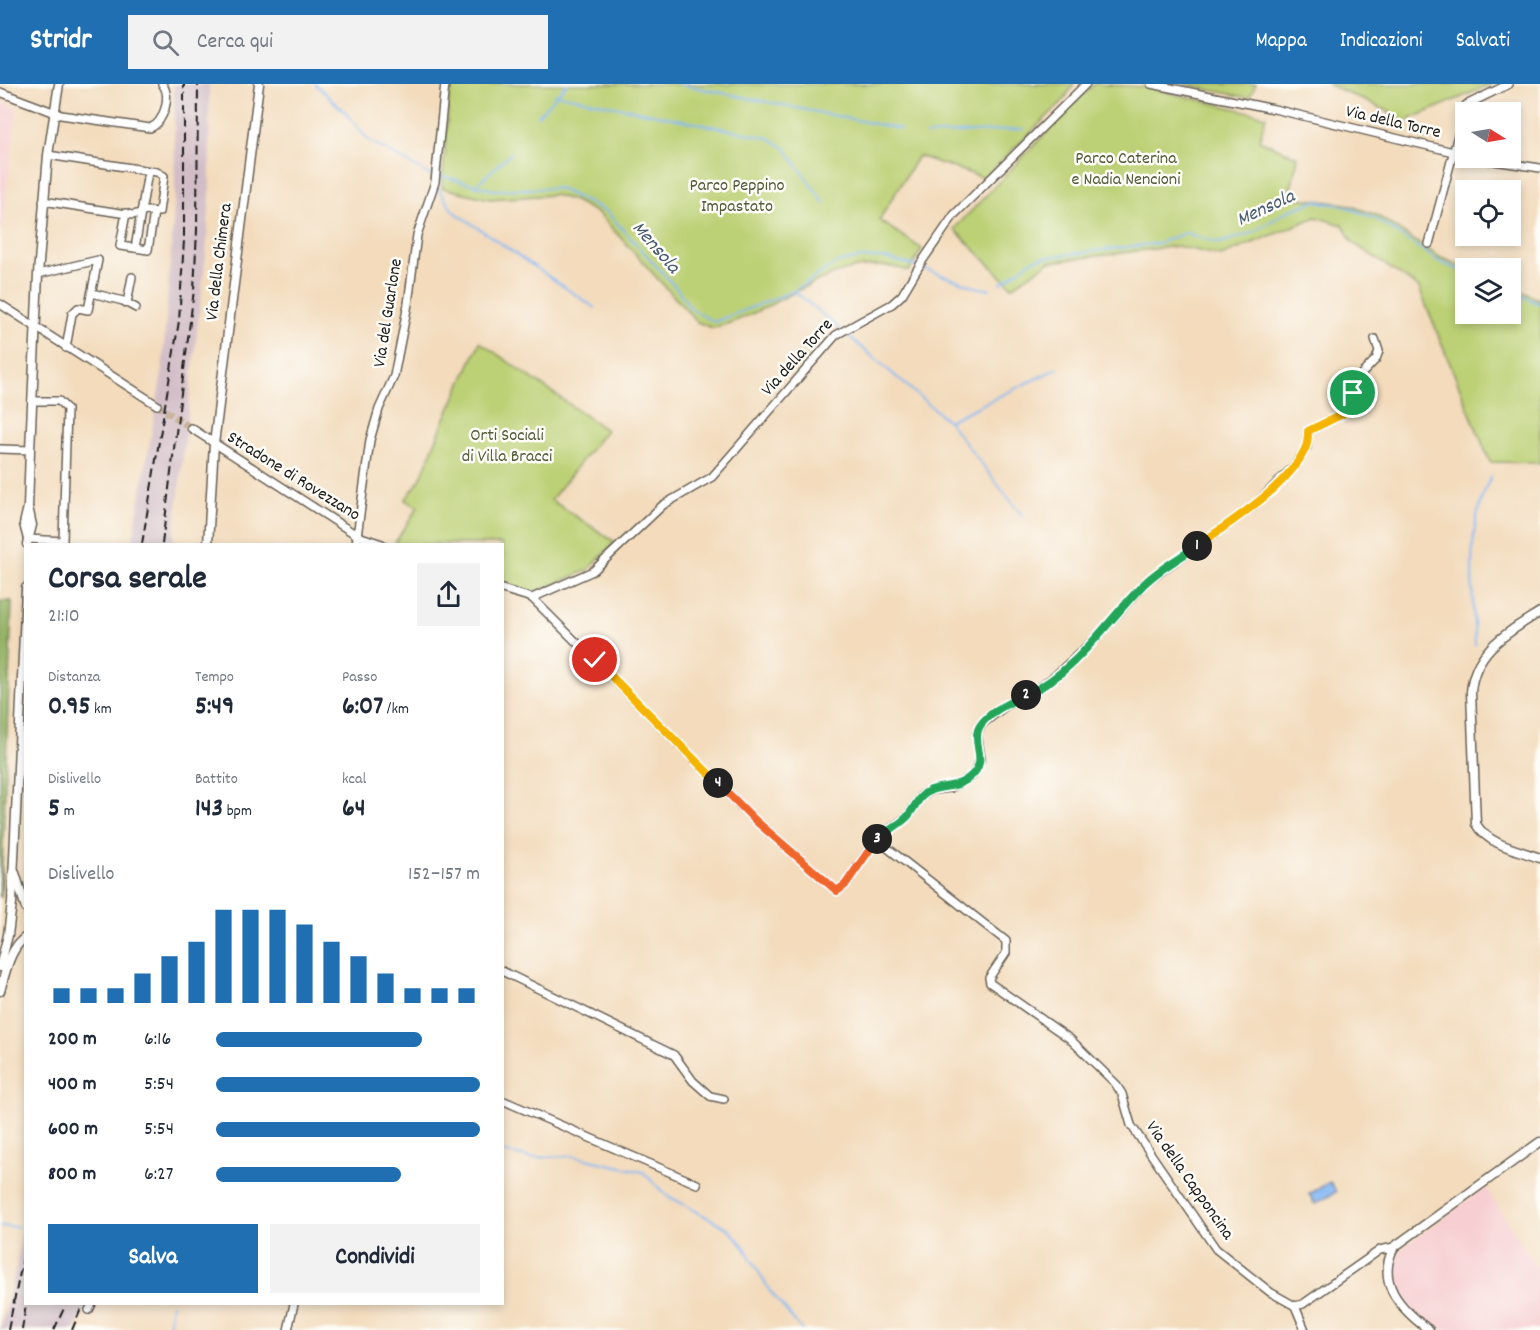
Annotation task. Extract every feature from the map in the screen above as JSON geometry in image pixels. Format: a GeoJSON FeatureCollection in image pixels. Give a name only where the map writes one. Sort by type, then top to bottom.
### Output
{"type":"FeatureCollection","features":[{"type":"Feature","properties":{"kind":"street"},"geometry":{"type":"LineString","coordinates":[[33,401],[59,401],[67,409],[63,541],[27,542],[32,521],[28,507],[38,274],[48,155],[59,84]]}},
{"type":"Feature","properties":{"kind":"street"},"geometry":{"type":"LineString","coordinates":[[0,92],[54,113],[150,128],[157,125],[163,116],[166,90],[162,84]]}},
{"type":"Feature","properties":{"kind":"street","name":"Via della Chimera"},"geometry":{"type":"LineString","coordinates":[[208,543],[214,444],[259,84]]}},
{"type":"Feature","properties":{"kind":"street","name":"Via del Guarlone"},"geometry":{"type":"LineString","coordinates":[[356,543],[370,440],[379,409],[394,376],[408,304],[416,239],[435,182],[446,84]]}},
{"type":"Feature","properties":{"kind":"street","name":"Via della Torre"},"geometry":{"type":"LineString","coordinates":[[532,598],[593,571],[663,505],[712,477],[831,340],[843,329],[897,300],[954,215],[1086,84]]}},
{"type":"Feature","properties":{"kind":"street","name":"Via della Torre"},"geometry":{"type":"LineString","coordinates":[[1152,84],[1455,152]]}},
{"type":"Feature","properties":{"kind":"street"},"geometry":{"type":"LineString","coordinates":[[1452,151],[1466,105],[1509,84]]}},
{"type":"Feature","properties":{"kind":"street","name":"Via della Torre"},"geometry":{"type":"LineString","coordinates":[[1429,244],[1452,151]]}},
{"type":"Feature","properties":{"kind":"street"},"geometry":{"type":"LineString","coordinates":[[44,201],[126,213],[159,212],[164,176],[158,172],[48,155]]}},
{"type":"Feature","properties":{"kind":"street"},"geometry":{"type":"LineString","coordinates":[[1521,165],[1540,168]]}},
{"type":"Feature","properties":{"kind":"street"},"geometry":{"type":"LineString","coordinates":[[135,248],[148,172]]}},
{"type":"Feature","properties":{"kind":"street"},"geometry":{"type":"LineString","coordinates":[[126,213],[120,246],[148,250],[154,212]]}},
{"type":"Feature","properties":{"kind":"street"},"geometry":{"type":"LineString","coordinates":[[38,274],[98,260],[88,310],[78,308],[72,314],[66,348]]}},
{"type":"Feature","properties":{"kind":"street"},"geometry":{"type":"LineString","coordinates":[[127,303],[132,277]]}},
{"type":"Feature","properties":{"kind":"street"},"geometry":{"type":"LineString","coordinates":[[92,293],[127,303],[136,308]]}},
{"type":"Feature","properties":{"kind":"street"},"geometry":{"type":"LineString","coordinates":[[0,304],[157,405]]}},
{"type":"Feature","properties":{"kind":"street"},"geometry":{"type":"LineString","coordinates":[[504,590],[532,598],[757,822],[829,887],[837,891],[840,890],[876,839],[908,816],[921,796],[932,790],[951,788],[972,776],[981,759],[977,733],[982,724],[1012,701],[1035,691],[1056,675],[1097,637],[1146,582],[1255,505],[1294,466],[1307,447],[1308,431],[1343,414],[1353,393],[1356,380],[1376,359],[1379,351],[1375,339]]}},
{"type":"Feature","properties":{"kind":"street","name":"Stradone di Rovezzano"},"geometry":{"type":"LineString","coordinates":[[191,428],[358,536],[379,543]]}},
{"type":"Feature","properties":{"kind":"street"},"geometry":{"type":"LineString","coordinates":[[0,449],[30,450]]}},
{"type":"Feature","properties":{"kind":"street"},"geometry":{"type":"LineString","coordinates":[[1540,612],[1502,636],[1485,653],[1474,670],[1471,692],[1476,824],[1482,832],[1500,844],[1540,858]]}},
{"type":"Feature","properties":{"kind":"street"},"geometry":{"type":"LineString","coordinates":[[0,967],[11,912],[24,631]]}},
{"type":"Feature","properties":{"kind":"street","name":"Via della Capponcina"},"geometry":{"type":"LineString","coordinates":[[876,839],[1006,941],[1006,953],[989,978],[990,983],[1070,1039],[1115,1083],[1122,1094],[1131,1125],[1216,1249],[1270,1292],[1295,1306]]}},
{"type":"Feature","properties":{"kind":"street"},"geometry":{"type":"LineString","coordinates":[[13,867],[24,902]]}},
{"type":"Feature","properties":{"kind":"street"},"geometry":{"type":"LineString","coordinates":[[11,912],[16,907],[24,908]]}},
{"type":"Feature","properties":{"kind":"street"},"geometry":{"type":"LineString","coordinates":[[8,934],[14,940],[24,938]]}},
{"type":"Feature","properties":{"kind":"street"},"geometry":{"type":"LineString","coordinates":[[0,991],[10,960],[24,938]]}},
{"type":"Feature","properties":{"kind":"street"},"geometry":{"type":"LineString","coordinates":[[504,972],[674,1055],[693,1081],[710,1096],[724,1099]]}},
{"type":"Feature","properties":{"kind":"street"},"geometry":{"type":"LineString","coordinates":[[504,1101],[697,1184]]}},
{"type":"Feature","properties":{"kind":"street"},"geometry":{"type":"LineString","coordinates":[[1305,1330],[1295,1306],[1303,1304],[1380,1250],[1394,1247],[1540,1142]]}},
{"type":"Feature","properties":{"kind":"street"},"geometry":{"type":"LineString","coordinates":[[1394,1247],[1388,1258],[1386,1275],[1392,1296],[1429,1330]]}},
{"type":"Feature","properties":{"kind":"street"},"geometry":{"type":"LineString","coordinates":[[288,1330],[294,1305]]}},
{"type":"Feature","properties":{"kind":"shaded area"},"geometry":{"type":"Polygon","coordinates":[[[174,84],[209,84],[210,196],[206,253],[173,543],[132,543],[162,373],[175,196],[174,84]]]}},
{"type":"Feature","properties":{"kind":"shaded area"},"geometry":{"type":"Polygon","coordinates":[[[0,101],[17,108],[2,229],[0,229],[0,101]]]}},
{"type":"Feature","properties":{"kind":"shaded area"},"geometry":{"type":"Polygon","coordinates":[[[1485,1187],[1536,1266],[1540,1268],[1540,1330],[1436,1330],[1413,1312],[1397,1293],[1391,1278],[1397,1252],[1485,1187]]]}},
{"type":"Feature","properties":{"kind":"shaded area"},"geometry":{"type":"Polygon","coordinates":[[[24,1213],[24,1305],[87,1305],[75,1330],[0,1330],[17,1263],[24,1213]]]}},
{"type":"Feature","properties":{"kind":"green space","name":"Parco Peppino Impastato"},"geometry":{"type":"Polygon","coordinates":[[[450,84],[1074,84],[1063,101],[984,178],[918,156],[879,220],[922,249],[909,271],[883,266],[858,268],[833,275],[737,320],[712,328],[697,322],[599,214],[575,201],[554,195],[490,199],[442,188],[450,84]]]}},
{"type":"Feature","properties":{"kind":"green space","name":"Parco Caterina e Nadia Nencioni"},"geometry":{"type":"Polygon","coordinates":[[[1095,84],[1145,87],[1266,116],[1259,140],[1298,157],[1289,197],[1345,204],[1376,215],[1439,257],[1455,264],[1455,324],[1521,324],[1521,291],[1540,300],[1540,463],[1490,462],[1419,288],[1352,242],[1343,225],[1316,217],[1221,256],[1177,246],[1049,262],[1012,287],[954,229],[1095,84]]]}},
{"type":"Feature","properties":{"kind":"green space"},"geometry":{"type":"Polygon","coordinates":[[[1182,84],[1256,84],[1249,98],[1182,84]]]}},
{"type":"Feature","properties":{"kind":"green space"},"geometry":{"type":"Polygon","coordinates":[[[1327,84],[1492,84],[1406,121],[1390,117],[1390,112],[1327,84]]]}},
{"type":"Feature","properties":{"kind":"green space","name":"Orti Sociali di Villa Bracci"},"geometry":{"type":"Polygon","coordinates":[[[480,342],[606,430],[551,500],[615,542],[588,570],[531,594],[504,584],[504,543],[395,543],[418,507],[405,500],[420,480],[480,342]]]}},
{"type":"Feature","properties":{"kind":"green space"},"geometry":{"type":"Polygon","coordinates":[[[0,601],[12,601],[1,897],[0,897],[0,601]]]}},
{"type":"Feature","properties":{"kind":"water"},"geometry":{"type":"Polygon","coordinates":[[[1330,1182],[1336,1192],[1315,1204],[1309,1194],[1330,1182]]]}},
{"type":"Feature","properties":{"kind":"waterway","name":"Mensola"},"geometry":{"type":"LineString","coordinates":[[315,84],[346,113],[368,140],[430,175],[493,190],[558,188],[606,211],[678,290],[691,309],[714,322],[794,291],[836,263],[859,258],[884,258],[916,266]]}},
{"type":"Feature","properties":{"kind":"waterway"},"geometry":{"type":"LineString","coordinates":[[537,116],[567,84]]}},
{"type":"Feature","properties":{"kind":"waterway"},"geometry":{"type":"LineString","coordinates":[[678,84],[900,129]]}},
{"type":"Feature","properties":{"kind":"waterway"},"geometry":{"type":"LineString","coordinates":[[555,94],[769,138],[785,148],[824,203]]}},
{"type":"Feature","properties":{"kind":"waterway"},"geometry":{"type":"LineString","coordinates":[[926,135],[1024,129]]}},
{"type":"Feature","properties":{"kind":"waterway"},"geometry":{"type":"LineString","coordinates":[[476,185],[511,153]]}},
{"type":"Feature","properties":{"kind":"waterway"},"geometry":{"type":"LineString","coordinates":[[440,176],[437,187],[453,211],[595,308]]}},
{"type":"Feature","properties":{"kind":"waterway","name":"Mensola"},"geometry":{"type":"LineString","coordinates":[[1001,283],[1031,261],[1040,258],[1159,243],[1185,233],[1219,243],[1252,233],[1286,212],[1315,201],[1344,206],[1376,219],[1440,262],[1455,268]]}},
{"type":"Feature","properties":{"kind":"waterway","name":"Mensola"},"geometry":{"type":"LineString","coordinates":[[921,268],[979,288],[990,289]]}},
{"type":"Feature","properties":{"kind":"waterway"},"geometry":{"type":"LineString","coordinates":[[794,291],[840,329]]}},
{"type":"Feature","properties":{"kind":"waterway","name":"Mensola"},"geometry":{"type":"LineString","coordinates":[[1521,296],[1540,304]]}},
{"type":"Feature","properties":{"kind":"waterway"},"geometry":{"type":"LineString","coordinates":[[845,333],[948,421],[1024,518]]}},
{"type":"Feature","properties":{"kind":"waterway"},"geometry":{"type":"LineString","coordinates":[[948,421],[1058,368]]}},
{"type":"Feature","properties":{"kind":"waterway"},"geometry":{"type":"LineString","coordinates":[[1475,645],[1472,559],[1477,516],[1482,496],[1491,476]]}},
{"type":"Feature","properties":{"kind":"waterway"},"geometry":{"type":"LineString","coordinates":[[504,1152],[533,1158],[573,1156],[643,1172],[666,1195],[729,1229],[745,1248],[769,1290],[802,1330]]}},
{"type":"Feature","properties":{"kind":"waterway"},"geometry":{"type":"LineString","coordinates":[[0,1226],[18,1227]]}},
{"type":"Feature","properties":{"kind":"waterway"},"geometry":{"type":"LineString","coordinates":[[169,1330],[172,1305]]}},
{"type":"Feature","properties":{"kind":"tunnel"},"geometry":{"type":"LineString","coordinates":[[157,405],[191,428]]}},
{"type":"Feature","properties":{"kind":"railway"},"geometry":{"type":"LineString","coordinates":[[142,543],[179,321],[184,240],[184,84]]}},
{"type":"Feature","properties":{"kind":"railway"},"geometry":{"type":"LineString","coordinates":[[162,543],[194,290],[197,230],[198,84]]}},
{"type":"Feature","properties":{"kind":"railway"},"geometry":{"type":"LineString","coordinates":[[8,1330],[24,1254]]}},
{"type":"Feature","properties":{"kind":"railway"},"geometry":{"type":"LineString","coordinates":[[22,1330],[26,1305]]}},
{"type":"Feature","properties":{"kind":"railway"},"geometry":{"type":"LineString","coordinates":[[54,1330],[66,1305]]}},
{"type":"Feature","properties":{"kind":"railway"},"geometry":{"type":"LineString","coordinates":[[72,1330],[83,1305]]}},
{"type":"Feature","properties":{"kind":"route"},"geometry":{"type":"LineString","coordinates":[[595,660],[757,822],[829,887],[840,890],[876,839],[908,816],[914,803],[921,796],[932,790],[951,788],[972,776],[981,759],[977,733],[982,724],[1012,701],[1035,691],[1056,675],[1097,637],[1146,582],[1255,505],[1294,466],[1307,447],[1308,431],[1343,414],[1353,393]]}}]}
